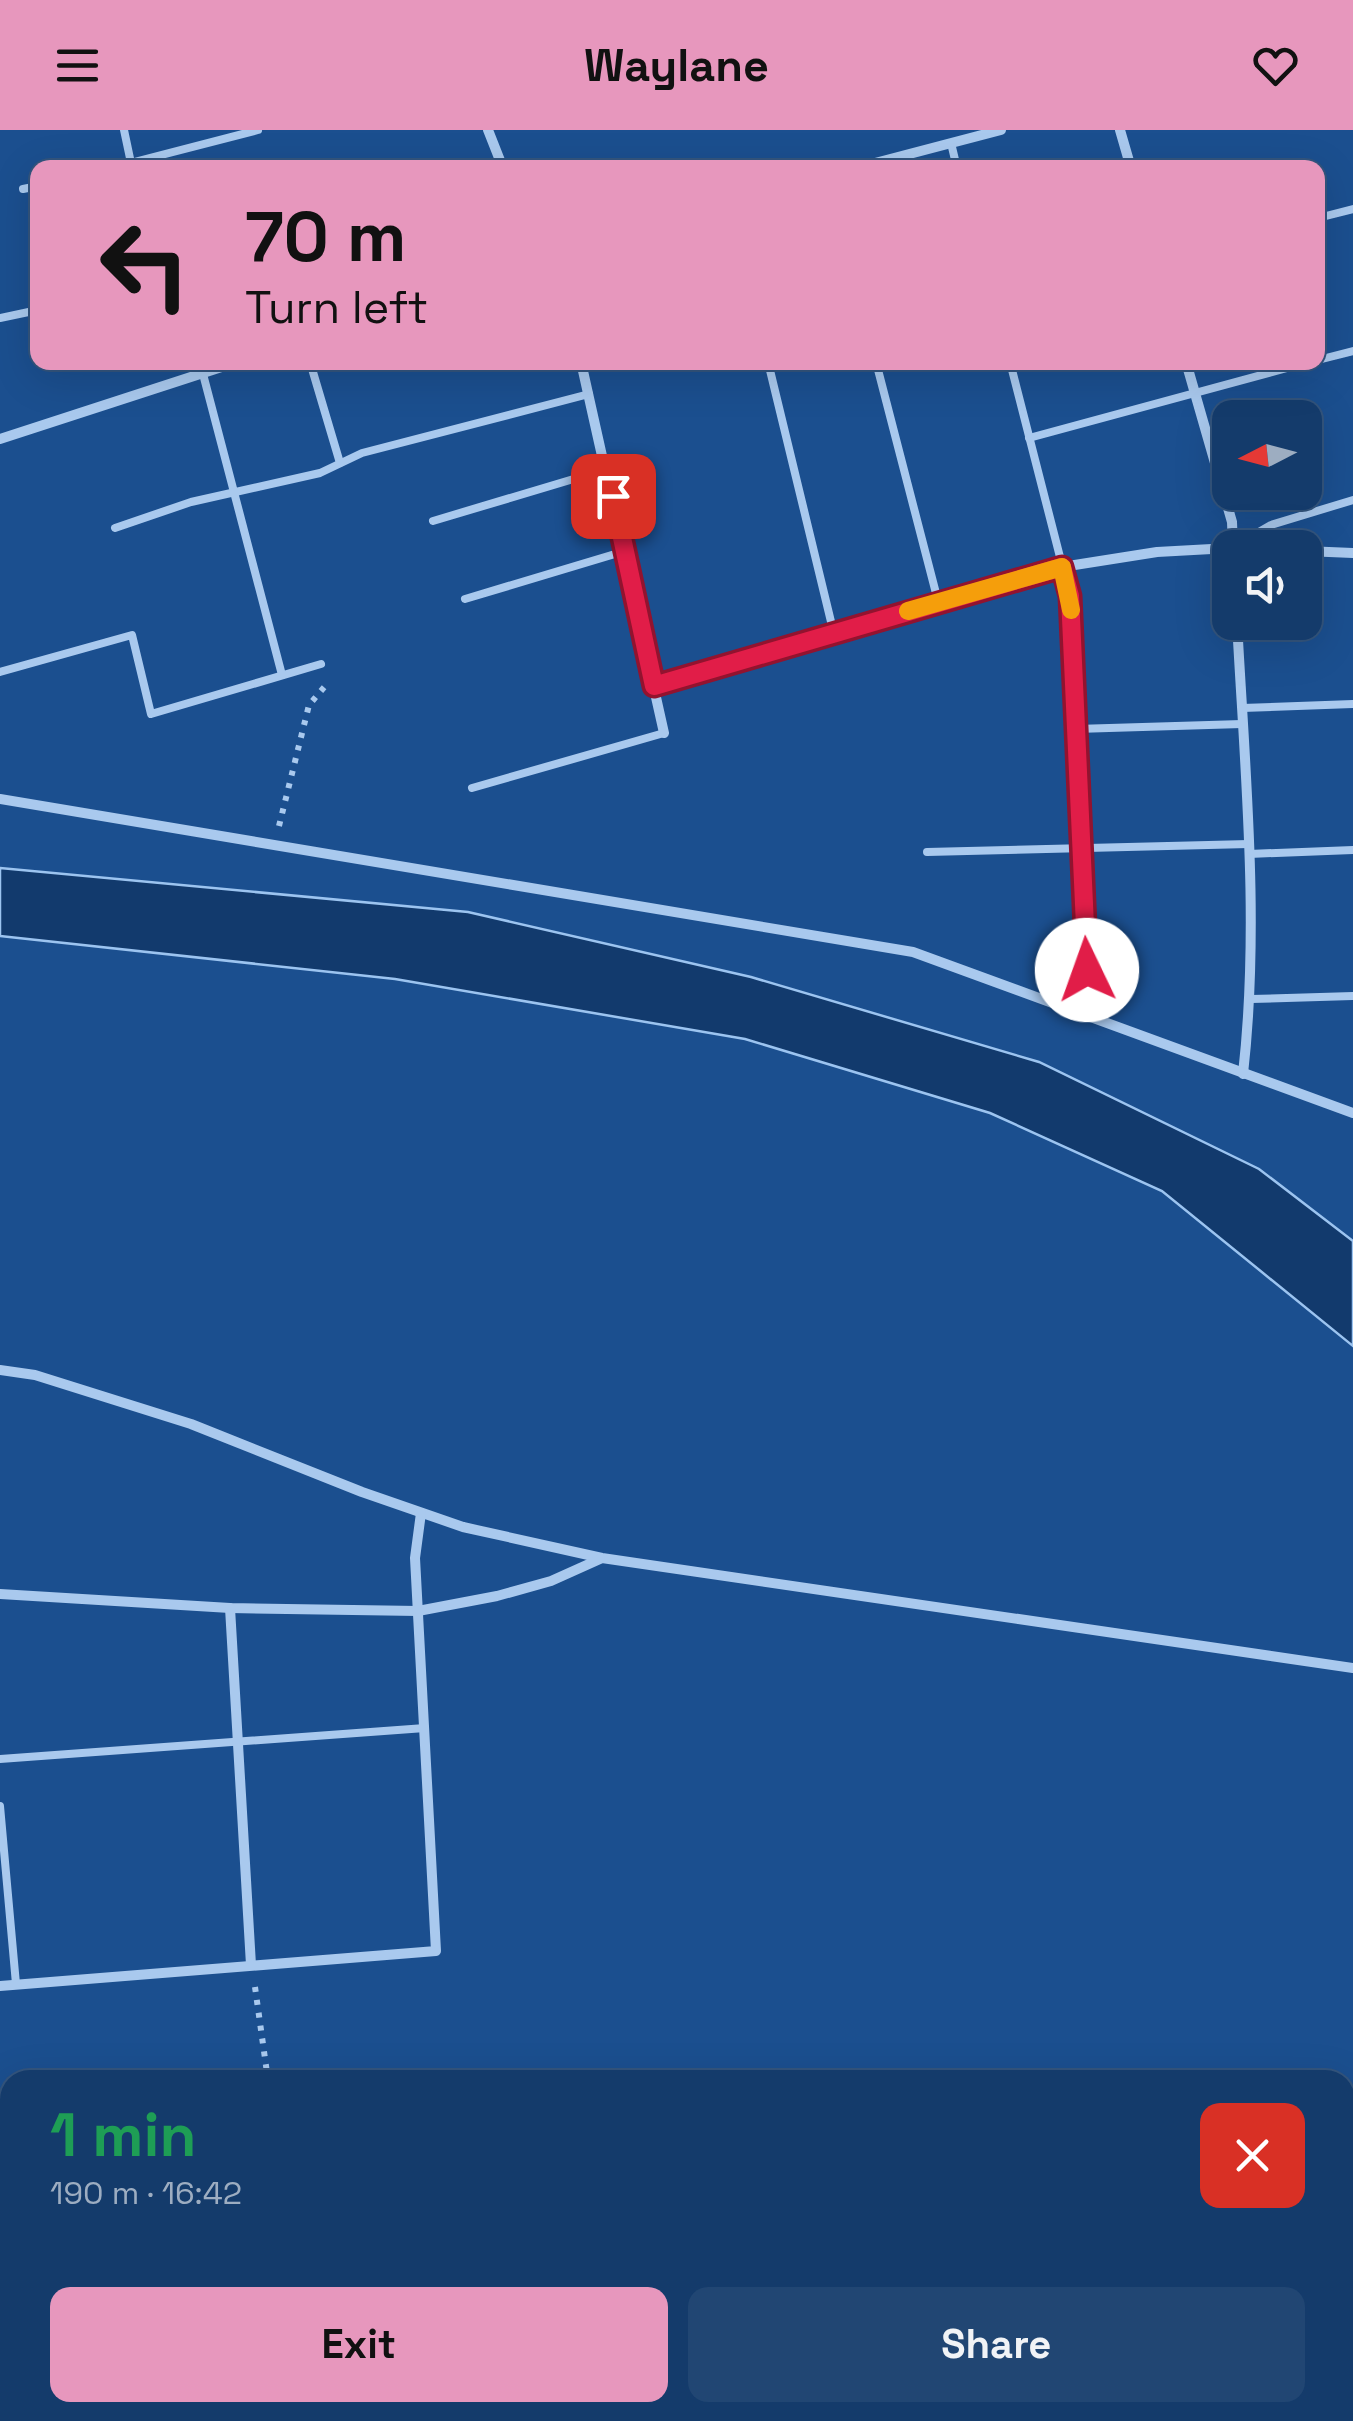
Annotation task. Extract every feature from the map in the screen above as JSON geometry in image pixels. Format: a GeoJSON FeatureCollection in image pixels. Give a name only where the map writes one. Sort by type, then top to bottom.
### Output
{"type":"FeatureCollection","features":[{"type":"Feature","properties":{"kind":"street"},"geometry":{"type":"LineString","coordinates":[[488,130],[500,160]]}},
{"type":"Feature","properties":{"kind":"street"},"geometry":{"type":"LineString","coordinates":[[886,160],[1001,130]]}},
{"type":"Feature","properties":{"kind":"street"},"geometry":{"type":"LineString","coordinates":[[1120,130],[1129,160]]}},
{"type":"Feature","properties":{"kind":"street"},"geometry":{"type":"LineString","coordinates":[[0,439],[214,370]]}},
{"type":"Feature","properties":{"kind":"street"},"geometry":{"type":"LineString","coordinates":[[583,370],[664,732]]}},
{"type":"Feature","properties":{"kind":"street"},"geometry":{"type":"LineString","coordinates":[[1188,370],[1232,530]]}},
{"type":"Feature","properties":{"kind":"street"},"geometry":{"type":"LineString","coordinates":[[654,686],[1062,567],[1157,552],[1212,548]]}},
{"type":"Feature","properties":{"kind":"street"},"geometry":{"type":"LineString","coordinates":[[1322,552],[1353,553]]}},
{"type":"Feature","properties":{"kind":"street"},"geometry":{"type":"LineString","coordinates":[[1238,640],[1249,849],[1251,999],[1242,1074]]}},
{"type":"Feature","properties":{"kind":"street"},"geometry":{"type":"LineString","coordinates":[[0,800],[913,952],[1353,1113]]}},
{"type":"Feature","properties":{"kind":"street"},"geometry":{"type":"LineString","coordinates":[[0,1370],[35,1375],[191,1424],[464,1527],[602,1558],[1353,1668]]}},
{"type":"Feature","properties":{"kind":"street"},"geometry":{"type":"LineString","coordinates":[[0,1986],[436,1950],[415,1558],[421,1512]]}},
{"type":"Feature","properties":{"kind":"street"},"geometry":{"type":"LineString","coordinates":[[0,1594],[230,1608],[418,1611],[533,1586],[602,1558]]}},
{"type":"Feature","properties":{"kind":"street"},"geometry":{"type":"LineString","coordinates":[[230,1608],[251,1965]]}},
{"type":"Feature","properties":{"kind":"lane"},"geometry":{"type":"LineString","coordinates":[[124,130],[131,160]]}},
{"type":"Feature","properties":{"kind":"lane"},"geometry":{"type":"LineString","coordinates":[[150,160],[258,130]]}},
{"type":"Feature","properties":{"kind":"lane"},"geometry":{"type":"LineString","coordinates":[[951,143],[956,160]]}},
{"type":"Feature","properties":{"kind":"lane"},"geometry":{"type":"LineString","coordinates":[[24,190],[30,188]]}},
{"type":"Feature","properties":{"kind":"lane"},"geometry":{"type":"LineString","coordinates":[[1325,216],[1353,208]]}},
{"type":"Feature","properties":{"kind":"lane"},"geometry":{"type":"LineString","coordinates":[[0,318],[30,312]]}},
{"type":"Feature","properties":{"kind":"lane"},"geometry":{"type":"LineString","coordinates":[[1325,358],[1353,351]]}},
{"type":"Feature","properties":{"kind":"lane"},"geometry":{"type":"LineString","coordinates":[[312,370],[340,463]]}},
{"type":"Feature","properties":{"kind":"lane"},"geometry":{"type":"LineString","coordinates":[[770,370],[834,634]]}},
{"type":"Feature","properties":{"kind":"lane"},"geometry":{"type":"LineString","coordinates":[[878,370],[938,601]]}},
{"type":"Feature","properties":{"kind":"lane"},"geometry":{"type":"LineString","coordinates":[[1012,370],[1070,596],[1087,970],[1083,1014]]}},
{"type":"Feature","properties":{"kind":"lane"},"geometry":{"type":"LineString","coordinates":[[1029,438],[1278,370]]}},
{"type":"Feature","properties":{"kind":"lane"},"geometry":{"type":"LineString","coordinates":[[203,374],[282,675]]}},
{"type":"Feature","properties":{"kind":"lane"},"geometry":{"type":"LineString","coordinates":[[115,528],[192,502],[320,473],[362,454],[589,394]]}},
{"type":"Feature","properties":{"kind":"lane"},"geometry":{"type":"LineString","coordinates":[[434,521],[607,469]]}},
{"type":"Feature","properties":{"kind":"lane"},"geometry":{"type":"LineString","coordinates":[[1264,530],[1353,500]]}},
{"type":"Feature","properties":{"kind":"lane"},"geometry":{"type":"LineString","coordinates":[[465,599],[624,551]]}},
{"type":"Feature","properties":{"kind":"lane"},"geometry":{"type":"LineString","coordinates":[[0,672],[132,635],[151,714],[320,664]]}},
{"type":"Feature","properties":{"kind":"lane"},"geometry":{"type":"LineString","coordinates":[[1242,708],[1353,704]]}},
{"type":"Feature","properties":{"kind":"lane"},"geometry":{"type":"LineString","coordinates":[[1076,728],[1242,724]]}},
{"type":"Feature","properties":{"kind":"lane"},"geometry":{"type":"LineString","coordinates":[[472,788],[664,732]]}},
{"type":"Feature","properties":{"kind":"lane"},"geometry":{"type":"LineString","coordinates":[[927,852],[1082,848],[1353,850]]}},
{"type":"Feature","properties":{"kind":"lane"},"geometry":{"type":"LineString","coordinates":[[1251,999],[1353,996]]}},
{"type":"Feature","properties":{"kind":"lane"},"geometry":{"type":"LineString","coordinates":[[0,1760],[424,1728]]}},
{"type":"Feature","properties":{"kind":"lane"},"geometry":{"type":"LineString","coordinates":[[0,1806],[16,1984]]}},
{"type":"Feature","properties":{"kind":"path"},"geometry":{"type":"LineString","coordinates":[[267,844],[282,822],[308,705],[327,687],[320,664]]}},
{"type":"Feature","properties":{"kind":"path"},"geometry":{"type":"LineString","coordinates":[[251,1965],[267,2070]]}},
{"type":"Feature","properties":{"kind":"water"},"geometry":{"type":"Polygon","coordinates":[[[0,868],[468,912],[751,977],[1039,1062],[1259,1169],[1353,1241],[1353,1346],[1162,1191],[990,1113],[745,1039],[395,979],[0,936],[0,868]]]}},
{"type":"Feature","properties":{"kind":"slow traffic"},"geometry":{"type":"LineString","coordinates":[[908,611],[1062,567],[1071,610]]}},
{"type":"Feature","properties":{"kind":"route"},"geometry":{"type":"LineString","coordinates":[[613,496],[654,686],[962,593],[1062,567],[1070,596],[1087,970]]}}]}
